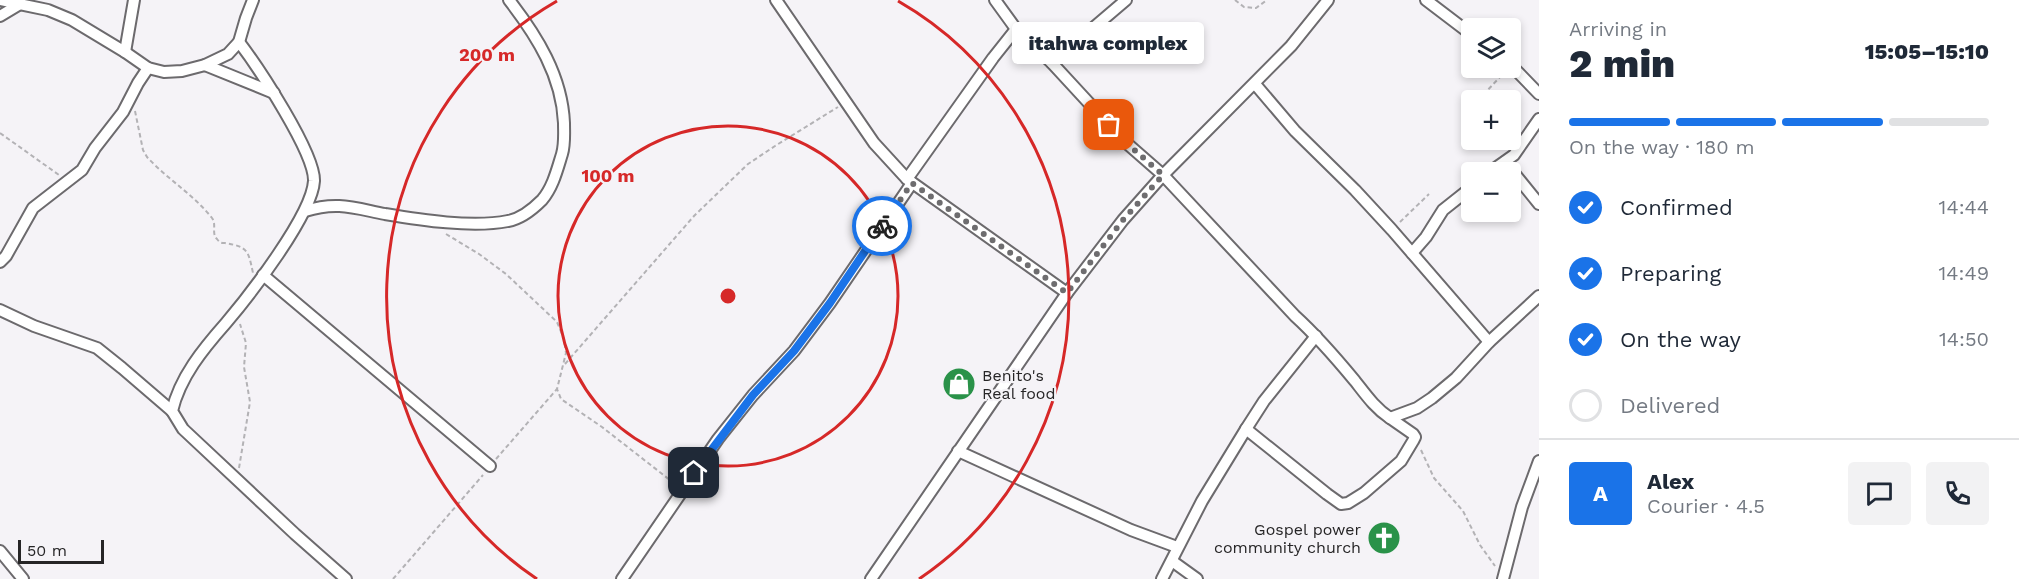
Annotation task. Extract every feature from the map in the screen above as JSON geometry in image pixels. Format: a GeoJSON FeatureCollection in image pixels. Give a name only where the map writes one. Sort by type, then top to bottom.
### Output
{"type":"FeatureCollection","features":[{"type":"Feature","properties":{"kind":"street"},"geometry":{"type":"LineString","coordinates":[[0,0],[20,2],[72,20],[148,68],[164,72],[182,72],[205,65],[228,54],[239,42],[253,0]]}},
{"type":"Feature","properties":{"kind":"street"},"geometry":{"type":"LineString","coordinates":[[126,52],[134,0]]}},
{"type":"Feature","properties":{"kind":"street"},"geometry":{"type":"LineString","coordinates":[[305,212],[321,206],[336,205],[413,219],[480,224],[509,221],[526,213],[542,199],[554,179],[564,145],[560,93],[542,48],[509,0]]}},
{"type":"Feature","properties":{"kind":"street"},"geometry":{"type":"LineString","coordinates":[[776,0],[874,142],[910,181],[1067,293]]}},
{"type":"Feature","properties":{"kind":"street"},"geometry":{"type":"LineString","coordinates":[[995,0],[1016,29],[1052,63],[1123,140],[1163,175],[1316,336],[1381,412],[1415,437],[1401,461],[1364,493],[1344,504],[1327,494],[1246,429]]}},
{"type":"Feature","properties":{"kind":"street"},"geometry":{"type":"LineString","coordinates":[[1052,63],[1126,0]]}},
{"type":"Feature","properties":{"kind":"street"},"geometry":{"type":"LineString","coordinates":[[871,579],[1067,293],[1123,220],[1163,175],[1291,46],[1328,0]]}},
{"type":"Feature","properties":{"kind":"street"},"geometry":{"type":"LineString","coordinates":[[1426,0],[1461,27]]}},
{"type":"Feature","properties":{"kind":"street"},"geometry":{"type":"LineString","coordinates":[[0,16],[20,2]]}},
{"type":"Feature","properties":{"kind":"street"},"geometry":{"type":"LineString","coordinates":[[622,579],[682,490],[753,395],[794,351],[824,311],[993,58],[1016,29]]}},
{"type":"Feature","properties":{"kind":"street"},"geometry":{"type":"LineString","coordinates":[[172,411],[176,395],[191,368],[263,275],[305,212],[314,182],[311,165],[274,93],[239,42]]}},
{"type":"Feature","properties":{"kind":"street"},"geometry":{"type":"LineString","coordinates":[[205,65],[274,93]]}},
{"type":"Feature","properties":{"kind":"street"},"geometry":{"type":"LineString","coordinates":[[0,262],[6,256],[33,208],[82,171],[94,148],[123,112],[148,68]]}},
{"type":"Feature","properties":{"kind":"street"},"geometry":{"type":"LineString","coordinates":[[1521,77],[1539,94]]}},
{"type":"Feature","properties":{"kind":"street"},"geometry":{"type":"LineString","coordinates":[[1255,84],[1295,131],[1392,230],[1489,342]]}},
{"type":"Feature","properties":{"kind":"street"},"geometry":{"type":"LineString","coordinates":[[1505,162],[1514,155],[1533,124],[1539,119]]}},
{"type":"Feature","properties":{"kind":"street"},"geometry":{"type":"LineString","coordinates":[[1521,182],[1539,204]]}},
{"type":"Feature","properties":{"kind":"street"},"geometry":{"type":"LineString","coordinates":[[1412,253],[1443,210],[1461,196]]}},
{"type":"Feature","properties":{"kind":"street"},"geometry":{"type":"LineString","coordinates":[[263,275],[490,466]]}},
{"type":"Feature","properties":{"kind":"street"},"geometry":{"type":"LineString","coordinates":[[1390,418],[1417,408],[1432,398],[1456,378],[1489,342],[1539,296]]}},
{"type":"Feature","properties":{"kind":"street"},"geometry":{"type":"LineString","coordinates":[[0,310],[34,326],[97,348],[172,411],[183,429],[346,579]]}},
{"type":"Feature","properties":{"kind":"street"},"geometry":{"type":"LineString","coordinates":[[1162,579],[1202,501],[1246,429],[1264,401],[1316,336]]}},
{"type":"Feature","properties":{"kind":"street"},"geometry":{"type":"LineString","coordinates":[[958,451],[1131,530],[1178,547]]}},
{"type":"Feature","properties":{"kind":"street"},"geometry":{"type":"LineString","coordinates":[[1503,579],[1522,507],[1539,461]]}},
{"type":"Feature","properties":{"kind":"street"},"geometry":{"type":"LineString","coordinates":[[0,551],[23,579]]}},
{"type":"Feature","properties":{"kind":"street"},"geometry":{"type":"LineString","coordinates":[[1172,561],[1197,579]]}},
{"type":"Feature","properties":{"kind":"path"},"geometry":{"type":"LineString","coordinates":[[1235,0],[1244,7],[1256,8],[1267,0]]}},
{"type":"Feature","properties":{"kind":"path"},"geometry":{"type":"LineString","coordinates":[[1487,90],[1499,78]]}},
{"type":"Feature","properties":{"kind":"path"},"geometry":{"type":"LineString","coordinates":[[131,97],[139,125],[142,150],[201,205],[214,221],[214,235],[217,240],[221,243],[238,245],[246,251],[255,285]]}},
{"type":"Feature","properties":{"kind":"path"},"geometry":{"type":"LineString","coordinates":[[563,366],[694,216],[723,188],[748,165],[775,146],[846,103]]}},
{"type":"Feature","properties":{"kind":"path"},"geometry":{"type":"LineString","coordinates":[[0,133],[69,182]]}},
{"type":"Feature","properties":{"kind":"path"},"geometry":{"type":"LineString","coordinates":[[1392,230],[1429,194]]}},
{"type":"Feature","properties":{"kind":"path"},"geometry":{"type":"LineString","coordinates":[[393,579],[557,388],[567,353],[557,321],[506,274],[470,248],[440,231]]}},
{"type":"Feature","properties":{"kind":"path"},"geometry":{"type":"LineString","coordinates":[[235,312],[245,335],[245,375],[250,402],[237,480]]}},
{"type":"Feature","properties":{"kind":"path"},"geometry":{"type":"LineString","coordinates":[[557,388],[561,399],[602,427],[682,490]]}},
{"type":"Feature","properties":{"kind":"path"},"geometry":{"type":"LineString","coordinates":[[1413,441],[1424,453],[1434,478],[1463,511],[1480,545],[1503,579]]}},
{"type":"Feature","properties":{"kind":"way so far"},"geometry":{"type":"LineString","coordinates":[[882,226],[912,183],[1067,293],[1123,220],[1163,175],[1109,125]]}},
{"type":"Feature","properties":{"kind":"place","name":"itahwa complex"},"geometry":{"type":"Point","coordinates":[1109,125]}},
{"type":"Feature","properties":{"kind":"place","name":"Benito's Real food"},"geometry":{"type":"Point","coordinates":[959,384]}},
{"type":"Feature","properties":{"kind":"place","name":"Gospel power community church"},"geometry":{"type":"Point","coordinates":[1384,538]}},
{"type":"Feature","properties":{"kind":"route"},"geometry":{"type":"LineString","coordinates":[[694,473],[753,395],[794,351],[830,303],[882,226]]}}]}
